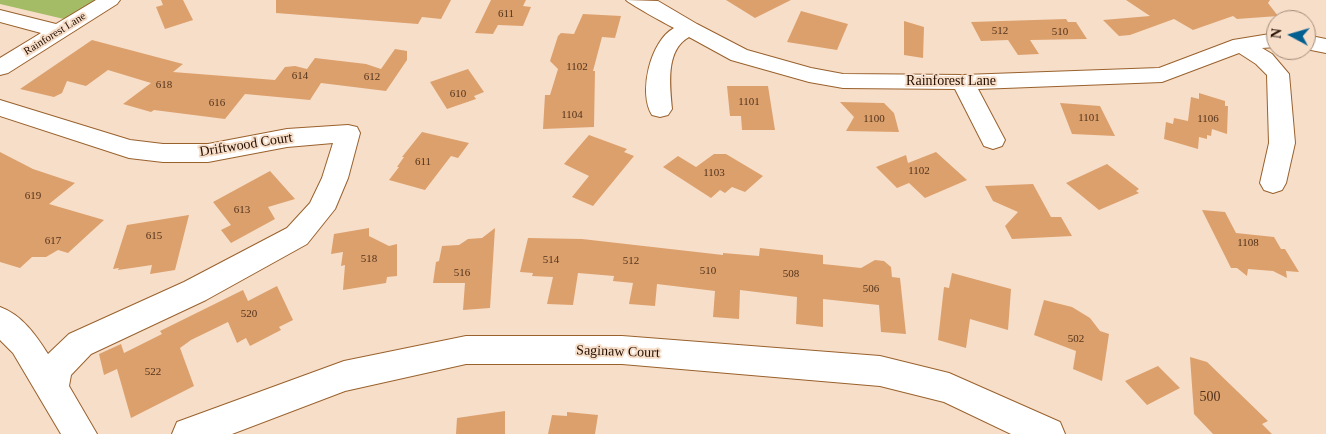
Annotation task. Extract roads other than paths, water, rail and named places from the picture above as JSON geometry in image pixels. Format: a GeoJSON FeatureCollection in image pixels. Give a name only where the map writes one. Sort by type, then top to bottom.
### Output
{"type":"FeatureCollection","features":[{"type":"Feature","properties":{"kind":"street","name":"Rainforest Lane"},"geometry":{"type":"LineString","coordinates":[[0,68],[110,0]]}},
{"type":"Feature","properties":{"kind":"street","name":"Rainforest Lane"},"geometry":{"type":"LineString","coordinates":[[636,0],[651,5],[690,29],[739,54],[809,75],[843,81],[963,82],[1162,75],[1241,45],[1266,41]]}},
{"type":"Feature","properties":{"kind":"street"},"geometry":{"type":"LineString","coordinates":[[0,16],[59,31]]}},
{"type":"Feature","properties":{"kind":"street"},"geometry":{"type":"LineString","coordinates":[[660,109],[658,75],[664,50],[679,33],[690,29]]}},
{"type":"Feature","properties":{"kind":"street"},"geometry":{"type":"LineString","coordinates":[[1241,45],[1264,59],[1278,74],[1282,143],[1273,183]]}},
{"type":"Feature","properties":{"kind":"street"},"geometry":{"type":"LineString","coordinates":[[963,82],[993,140]]}},
{"type":"Feature","properties":{"kind":"street","name":"Driftwood Court"},"geometry":{"type":"LineString","coordinates":[[0,108],[129,149],[163,154],[208,153],[287,138],[348,133],[335,178],[321,209],[297,236],[195,291],[80,344],[56,368],[52,388]]}},
{"type":"Feature","properties":{"kind":"street"},"geometry":{"type":"LineString","coordinates":[[0,320],[24,343],[80,434]]}},
{"type":"Feature","properties":{"kind":"street","name":"Saginaw Court"},"geometry":{"type":"LineString","coordinates":[[189,434],[344,376],[466,350],[622,350],[880,372],[949,388],[1048,434]]}}]}
